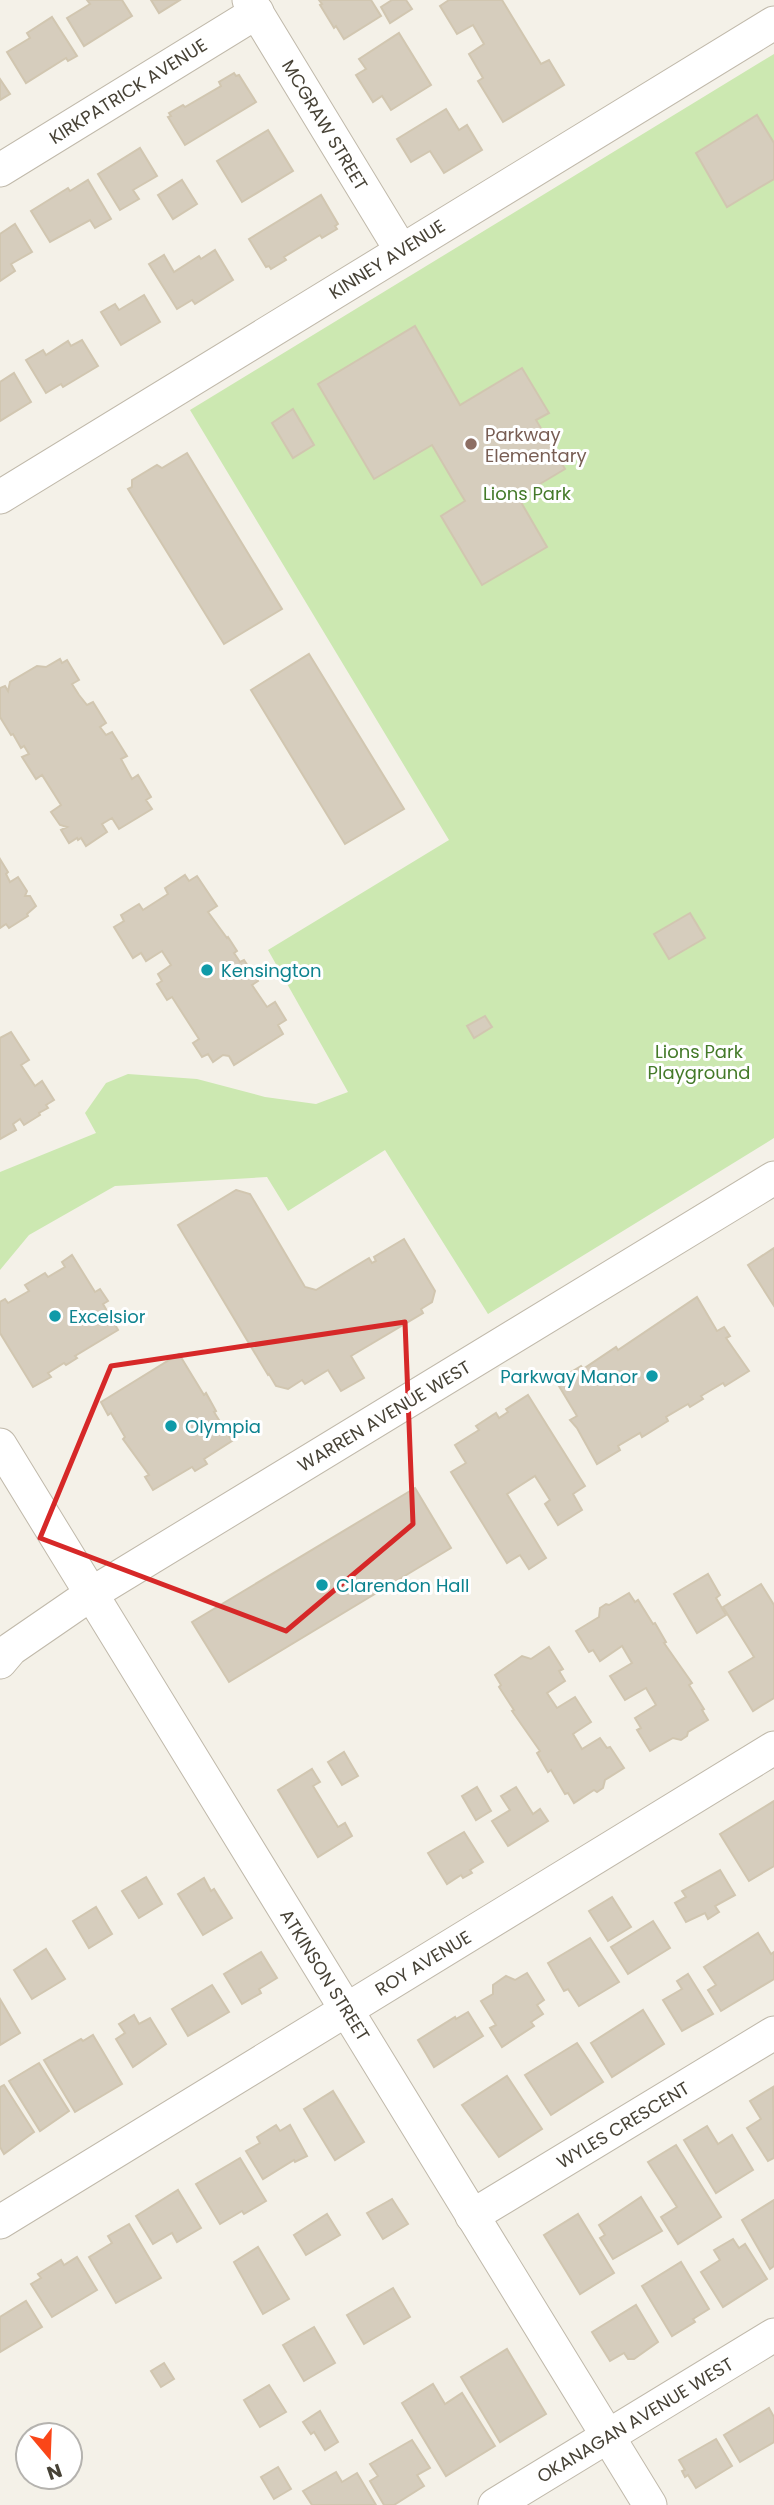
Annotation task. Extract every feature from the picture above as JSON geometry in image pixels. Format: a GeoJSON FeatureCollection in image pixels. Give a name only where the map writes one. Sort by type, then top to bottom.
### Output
{"type":"FeatureCollection","features":[{"type":"Feature","properties":{"kind":"street","name":"KIRKPATRICK AVENUE"},"geometry":{"type":"LineString","coordinates":[[0,170],[253,6]]}},
{"type":"Feature","properties":{"kind":"street","name":"MCGRAW STREET"},"geometry":{"type":"LineString","coordinates":[[253,6],[401,250]]}},
{"type":"Feature","properties":{"kind":"street","name":"KINNEY AVENUE"},"geometry":{"type":"LineString","coordinates":[[0,497],[774,23]]}},
{"type":"Feature","properties":{"kind":"street","name":"WARREN AVENUE WEST"},"geometry":{"type":"LineString","coordinates":[[0,1662],[22,1641],[91,1594],[774,1178]]}},
{"type":"Feature","properties":{"kind":"street","name":"ATKINSON STREET"},"geometry":{"type":"LineString","coordinates":[[0,1445],[650,2505]]}},
{"type":"Feature","properties":{"kind":"street","name":"ROY AVENUE"},"geometry":{"type":"LineString","coordinates":[[0,2222],[774,1748]]}},
{"type":"Feature","properties":{"kind":"street","name":"WYLES CRESCENT"},"geometry":{"type":"LineString","coordinates":[[472,2216],[774,2033]]}},
{"type":"Feature","properties":{"kind":"street","name":"OKANAGAN AVENUE WEST"},"geometry":{"type":"LineString","coordinates":[[495,2505],[774,2335]]}},
{"type":"Feature","properties":{"kind":"highlighted area"},"geometry":{"type":"Polygon","coordinates":[[[405,1322],[413,1524],[286,1631],[40,1538],[111,1366],[405,1322]]]}},
{"type":"Feature","properties":{"kind":"green space","name":"Lions Park"},"geometry":{"type":"Polygon","coordinates":[[[774,54],[774,1138],[488,1314],[385,1150],[288,1211],[267,1177],[115,1186],[29,1235],[0,1270],[0,1172],[96,1133],[85,1113],[106,1083],[128,1074],[197,1079],[265,1097],[316,1104],[348,1092],[268,950],[449,840],[190,410],[774,54]]]}},
{"type":"Feature","properties":{"kind":"building"},"geometry":{"type":"Polygon","coordinates":[[[87,0],[122,0],[132,16],[84,46],[67,18],[90,4],[87,0]]]}},
{"type":"Feature","properties":{"kind":"building"},"geometry":{"type":"Polygon","coordinates":[[[151,0],[180,0],[159,13],[151,0]]]}},
{"type":"Feature","properties":{"kind":"building"},"geometry":{"type":"Polygon","coordinates":[[[319,0],[371,0],[381,16],[344,39],[336,26],[334,28],[319,0]]]}},
{"type":"Feature","properties":{"kind":"building"},"geometry":{"type":"Polygon","coordinates":[[[392,0],[406,0],[412,9],[390,23],[381,7],[392,0]]]}},
{"type":"Feature","properties":{"kind":"building"},"geometry":{"type":"Polygon","coordinates":[[[449,0],[502,0],[541,64],[549,60],[564,85],[503,122],[478,81],[483,78],[469,54],[484,44],[473,25],[457,34],[440,6],[449,0]]]}},
{"type":"Feature","properties":{"kind":"building"},"geometry":{"type":"Polygon","coordinates":[[[52,17],[77,56],[68,61],[66,58],[26,83],[7,52],[30,38],[27,33],[52,17]]]}},
{"type":"Feature","properties":{"kind":"building"},"geometry":{"type":"Polygon","coordinates":[[[399,33],[431,85],[391,110],[382,96],[373,102],[356,75],[366,69],[359,59],[399,33]]]}},
{"type":"Feature","properties":{"kind":"building"},"geometry":{"type":"Polygon","coordinates":[[[234,73],[239,75],[256,102],[185,145],[168,117],[171,116],[169,113],[221,86],[219,82],[234,73]]]}},
{"type":"Feature","properties":{"kind":"building"},"geometry":{"type":"Polygon","coordinates":[[[0,79],[10,94],[0,100],[0,79]]]}},
{"type":"Feature","properties":{"kind":"building"},"geometry":{"type":"Polygon","coordinates":[[[446,109],[459,130],[467,125],[482,150],[444,173],[430,151],[411,162],[397,139],[446,109]]]}},
{"type":"Feature","properties":{"kind":"building"},"geometry":{"type":"Polygon","coordinates":[[[757,115],[774,143],[774,179],[727,207],[696,153],[757,115]]]}},
{"type":"Feature","properties":{"kind":"building"},"geometry":{"type":"Polygon","coordinates":[[[268,130],[293,171],[242,202],[217,161],[268,130]]]}},
{"type":"Feature","properties":{"kind":"building"},"geometry":{"type":"Polygon","coordinates":[[[140,148],[157,176],[133,190],[139,199],[120,210],[98,174],[140,148]]]}},
{"type":"Feature","properties":{"kind":"building"},"geometry":{"type":"Polygon","coordinates":[[[88,180],[111,219],[95,228],[90,220],[50,242],[31,211],[68,188],[70,191],[88,180]]]}},
{"type":"Feature","properties":{"kind":"building"},"geometry":{"type":"Polygon","coordinates":[[[182,180],[197,204],[173,219],[158,195],[182,180]]]}},
{"type":"Feature","properties":{"kind":"building"},"geometry":{"type":"Polygon","coordinates":[[[321,195],[338,224],[335,226],[337,229],[322,238],[320,235],[284,257],[286,260],[271,269],[266,267],[249,239],[321,195]]]}},
{"type":"Feature","properties":{"kind":"building"},"geometry":{"type":"Polygon","coordinates":[[[15,224],[32,252],[11,264],[15,271],[0,281],[0,234],[15,224]]]}},
{"type":"Feature","properties":{"kind":"building"},"geometry":{"type":"Polygon","coordinates":[[[215,250],[233,280],[195,304],[192,300],[177,309],[149,264],[164,255],[174,272],[199,256],[201,259],[215,250]]]}},
{"type":"Feature","properties":{"kind":"building"},"geometry":{"type":"Polygon","coordinates":[[[144,295],[160,322],[121,345],[101,312],[115,304],[119,310],[144,295]]]}},
{"type":"Feature","properties":{"kind":"building"},"geometry":{"type":"Polygon","coordinates":[[[415,326],[460,405],[522,368],[549,413],[536,420],[565,469],[518,497],[547,547],[482,585],[441,516],[465,501],[432,445],[374,479],[318,384],[415,326]]]}},
{"type":"Feature","properties":{"kind":"building"},"geometry":{"type":"Polygon","coordinates":[[[82,340],[98,366],[63,387],[61,384],[46,393],[26,360],[43,350],[46,355],[68,341],[71,346],[82,340]]]}},
{"type":"Feature","properties":{"kind":"building"},"geometry":{"type":"Polygon","coordinates":[[[14,373],[31,402],[0,421],[0,382],[14,373]]]}},
{"type":"Feature","properties":{"kind":"building"},"geometry":{"type":"Polygon","coordinates":[[[293,409],[314,445],[293,458],[272,423],[293,409]]]}},
{"type":"Feature","properties":{"kind":"building"},"geometry":{"type":"Polygon","coordinates":[[[187,453],[282,609],[224,644],[128,489],[132,487],[132,480],[157,465],[162,468],[187,453]]]}},
{"type":"Feature","properties":{"kind":"building"},"geometry":{"type":"Polygon","coordinates":[[[309,654],[404,809],[345,844],[251,690],[309,654]]]}},
{"type":"Feature","properties":{"kind":"building"},"geometry":{"type":"Polygon","coordinates":[[[60,659],[62,663],[67,660],[79,680],[72,684],[79,695],[87,705],[93,702],[106,723],[100,727],[106,735],[112,732],[127,756],[121,759],[132,779],[138,775],[151,797],[146,800],[152,809],[119,829],[112,818],[102,824],[107,832],[86,846],[81,838],[69,843],[61,830],[67,827],[60,825],[51,812],[61,805],[42,775],[36,779],[22,757],[29,754],[24,746],[21,748],[0,717],[0,688],[5,686],[8,691],[10,682],[37,666],[46,667],[60,659]]]}},
{"type":"Feature","properties":{"kind":"building"},"geometry":{"type":"Polygon","coordinates":[[[0,859],[8,872],[6,874],[10,882],[18,877],[27,891],[25,896],[30,896],[36,906],[28,916],[9,928],[6,924],[0,928],[0,859]]]}},
{"type":"Feature","properties":{"kind":"building","name":"Kensington"},"geometry":{"type":"Polygon","coordinates":[[[185,875],[189,881],[197,876],[217,906],[208,912],[237,951],[234,953],[240,962],[244,960],[258,981],[252,985],[267,1007],[275,1002],[286,1020],[278,1025],[283,1034],[234,1065],[229,1056],[223,1055],[213,1062],[208,1054],[202,1057],[193,1043],[199,1039],[172,997],[167,1000],[157,984],[162,981],[158,974],[171,965],[162,951],[146,961],[141,953],[133,958],[114,927],[124,921],[121,915],[139,904],[143,910],[168,894],[165,888],[185,875]]]}},
{"type":"Feature","properties":{"kind":"building"},"geometry":{"type":"Polygon","coordinates":[[[690,913],[705,938],[669,959],[654,934],[690,913]]]}},
{"type":"Feature","properties":{"kind":"building"},"geometry":{"type":"Polygon","coordinates":[[[485,1016],[492,1027],[474,1038],[467,1026],[485,1016]]]}},
{"type":"Feature","properties":{"kind":"building"},"geometry":{"type":"Polygon","coordinates":[[[11,1032],[29,1060],[21,1065],[35,1086],[42,1081],[54,1100],[46,1105],[48,1108],[39,1113],[40,1115],[24,1125],[20,1119],[13,1124],[16,1130],[0,1139],[0,1038],[11,1032]]]}},
{"type":"Feature","properties":{"kind":"building"},"geometry":{"type":"Polygon","coordinates":[[[236,1190],[250,1194],[305,1287],[316,1290],[369,1258],[372,1263],[376,1261],[374,1257],[404,1239],[435,1291],[432,1302],[421,1309],[423,1313],[351,1356],[364,1378],[341,1391],[328,1370],[305,1384],[302,1380],[288,1389],[276,1386],[268,1375],[178,1225],[236,1190]]]}},
{"type":"Feature","properties":{"kind":"building"},"geometry":{"type":"Polygon","coordinates":[[[774,1248],[774,1306],[748,1265],[774,1248]]]}},
{"type":"Feature","properties":{"kind":"building","name":"Excelsior"},"geometry":{"type":"Polygon","coordinates":[[[72,1255],[95,1292],[100,1289],[108,1301],[103,1304],[118,1330],[75,1356],[77,1358],[66,1365],[64,1363],[48,1373],[51,1377],[33,1387],[0,1333],[0,1302],[5,1299],[8,1303],[29,1291],[25,1285],[45,1273],[48,1277],[65,1267],[62,1262],[72,1255]]]}},
{"type":"Feature","properties":{"kind":"building","name":"Parkway Manor"},"geometry":{"type":"Polygon","coordinates":[[[697,1297],[717,1331],[724,1327],[730,1336],[726,1338],[749,1371],[725,1386],[723,1383],[701,1396],[703,1399],[690,1407],[688,1404],[666,1417],[668,1421],[642,1437],[640,1433],[618,1446],[620,1450],[597,1464],[570,1420],[577,1416],[556,1381],[581,1366],[583,1369],[616,1347],[618,1350],[697,1297]]]}},
{"type":"Feature","properties":{"kind":"building","name":"Olympia"},"geometry":{"type":"Polygon","coordinates":[[[179,1354],[204,1395],[206,1393],[232,1441],[204,1459],[207,1464],[195,1471],[192,1467],[153,1490],[145,1477],[149,1475],[123,1439],[125,1437],[111,1413],[108,1415],[101,1402],[179,1354]]]}},
{"type":"Feature","properties":{"kind":"building"},"geometry":{"type":"Polygon","coordinates":[[[528,1395],[585,1486],[573,1494],[582,1510],[558,1525],[545,1504],[550,1500],[535,1476],[507,1494],[546,1558],[529,1569],[520,1555],[507,1563],[451,1472],[466,1463],[455,1445],[479,1430],[476,1426],[496,1413],[499,1418],[508,1412],[506,1409],[528,1395]]]}},
{"type":"Feature","properties":{"kind":"building","name":"Clarendon Hall"},"geometry":{"type":"Polygon","coordinates":[[[415,1488],[451,1548],[229,1682],[192,1622],[415,1488]]]}},
{"type":"Feature","properties":{"kind":"building"},"geometry":{"type":"Polygon","coordinates":[[[708,1574],[720,1595],[716,1598],[726,1615],[697,1633],[674,1594],[708,1574]]]}},
{"type":"Feature","properties":{"kind":"building"},"geometry":{"type":"Polygon","coordinates":[[[761,1584],[774,1605],[774,1698],[753,1711],[729,1672],[754,1657],[723,1607],[761,1584]]]}},
{"type":"Feature","properties":{"kind":"building"},"geometry":{"type":"Polygon","coordinates":[[[629,1593],[635,1602],[638,1600],[653,1624],[655,1623],[666,1642],[664,1643],[692,1683],[689,1685],[708,1720],[688,1732],[681,1740],[673,1738],[650,1751],[637,1730],[641,1728],[635,1718],[656,1705],[646,1688],[625,1700],[610,1676],[632,1663],[622,1646],[600,1661],[593,1650],[589,1652],[576,1631],[599,1617],[600,1608],[629,1593]]]}},
{"type":"Feature","properties":{"kind":"building"},"geometry":{"type":"Polygon","coordinates":[[[549,1647],[563,1669],[559,1671],[565,1681],[547,1693],[557,1708],[575,1697],[591,1722],[573,1734],[582,1749],[600,1738],[607,1748],[610,1747],[624,1768],[605,1780],[603,1788],[597,1792],[594,1790],[574,1803],[568,1793],[565,1794],[551,1770],[548,1772],[537,1753],[540,1751],[512,1711],[514,1710],[499,1687],[501,1685],[495,1675],[522,1656],[531,1659],[549,1647]]]}},
{"type":"Feature","properties":{"kind":"building"},"geometry":{"type":"Polygon","coordinates":[[[344,1752],[358,1776],[342,1785],[328,1762],[344,1752]]]}},
{"type":"Feature","properties":{"kind":"building"},"geometry":{"type":"Polygon","coordinates":[[[312,1769],[320,1782],[313,1786],[338,1827],[345,1823],[352,1836],[318,1857],[278,1790],[312,1769]]]}},
{"type":"Feature","properties":{"kind":"building"},"geometry":{"type":"Polygon","coordinates":[[[477,1787],[491,1811],[476,1820],[462,1796],[477,1787]]]}},
{"type":"Feature","properties":{"kind":"building"},"geometry":{"type":"Polygon","coordinates":[[[516,1787],[533,1814],[540,1809],[548,1821],[508,1846],[492,1821],[510,1810],[501,1796],[516,1787]]]}},
{"type":"Feature","properties":{"kind":"building"},"geometry":{"type":"Polygon","coordinates":[[[774,1801],[774,1866],[749,1881],[720,1834],[774,1801]]]}},
{"type":"Feature","properties":{"kind":"building"},"geometry":{"type":"Polygon","coordinates":[[[464,1832],[483,1862],[470,1870],[472,1873],[463,1878],[461,1875],[447,1884],[428,1853],[464,1832]]]}},
{"type":"Feature","properties":{"kind":"building"},"geometry":{"type":"Polygon","coordinates":[[[720,1870],[735,1895],[715,1906],[719,1912],[708,1919],[705,1913],[686,1922],[675,1903],[686,1897],[682,1891],[720,1870]]]}},
{"type":"Feature","properties":{"kind":"building"},"geometry":{"type":"Polygon","coordinates":[[[146,1877],[162,1904],[139,1918],[122,1891],[146,1877]]]}},
{"type":"Feature","properties":{"kind":"building"},"geometry":{"type":"Polygon","coordinates":[[[204,1878],[232,1918],[203,1935],[178,1894],[204,1878]]]}},
{"type":"Feature","properties":{"kind":"building"},"geometry":{"type":"Polygon","coordinates":[[[612,1897],[631,1927],[608,1941],[589,1911],[612,1897]]]}},
{"type":"Feature","properties":{"kind":"building"},"geometry":{"type":"Polygon","coordinates":[[[96,1907],[112,1934],[89,1948],[73,1921],[96,1907]]]}},
{"type":"Feature","properties":{"kind":"building"},"geometry":{"type":"Polygon","coordinates":[[[653,1921],[670,1948],[628,1974],[611,1947],[653,1921]]]}},
{"type":"Feature","properties":{"kind":"building"},"geometry":{"type":"Polygon","coordinates":[[[758,1933],[771,1954],[774,1952],[774,1979],[721,2011],[708,1990],[716,1985],[704,1967],[758,1933]]]}},
{"type":"Feature","properties":{"kind":"building"},"geometry":{"type":"Polygon","coordinates":[[[590,1938],[619,1982],[579,2006],[568,1989],[564,1991],[548,1963],[590,1938]]]}},
{"type":"Feature","properties":{"kind":"building"},"geometry":{"type":"Polygon","coordinates":[[[46,1949],[65,1979],[32,1999],[14,1970],[46,1949]]]}},
{"type":"Feature","properties":{"kind":"building"},"geometry":{"type":"Polygon","coordinates":[[[261,1952],[277,1978],[259,1989],[261,1993],[242,2004],[224,1974],[261,1952]]]}},
{"type":"Feature","properties":{"kind":"building"},"geometry":{"type":"Polygon","coordinates":[[[527,1973],[544,2000],[537,2005],[543,2014],[531,2022],[534,2026],[502,2047],[490,2028],[496,2025],[481,2001],[493,1994],[493,1985],[506,1976],[515,1980],[527,1973]]]}},
{"type":"Feature","properties":{"kind":"building"},"geometry":{"type":"Polygon","coordinates":[[[688,1974],[713,2014],[682,2031],[663,2000],[682,1989],[677,1981],[688,1974]]]}},
{"type":"Feature","properties":{"kind":"building"},"geometry":{"type":"Polygon","coordinates":[[[212,1985],[229,2012],[188,2036],[172,2009],[212,1985]]]}},
{"type":"Feature","properties":{"kind":"building"},"geometry":{"type":"Polygon","coordinates":[[[0,1999],[20,2033],[0,2045],[0,1999]]]}},
{"type":"Feature","properties":{"kind":"building"},"geometry":{"type":"Polygon","coordinates":[[[643,2010],[664,2044],[612,2077],[591,2043],[643,2010]]]}},
{"type":"Feature","properties":{"kind":"building"},"geometry":{"type":"Polygon","coordinates":[[[468,2012],[483,2036],[434,2067],[418,2040],[468,2012]]]}},
{"type":"Feature","properties":{"kind":"building"},"geometry":{"type":"Polygon","coordinates":[[[134,2015],[139,2024],[150,2018],[166,2044],[133,2067],[116,2039],[125,2033],[119,2024],[134,2015]]]}},
{"type":"Feature","properties":{"kind":"building"},"geometry":{"type":"Polygon","coordinates":[[[93,2035],[122,2084],[75,2112],[44,2060],[93,2035]]]}},
{"type":"Feature","properties":{"kind":"building"},"geometry":{"type":"Polygon","coordinates":[[[577,2043],[603,2082],[551,2115],[525,2075],[577,2043]]]}},
{"type":"Feature","properties":{"kind":"building"},"geometry":{"type":"Polygon","coordinates":[[[39,2063],[69,2111],[40,2131],[9,2081],[39,2063]]]}},
{"type":"Feature","properties":{"kind":"building"},"geometry":{"type":"Polygon","coordinates":[[[507,2076],[542,2129],[499,2157],[462,2105],[507,2076]]]}},
{"type":"Feature","properties":{"kind":"building"},"geometry":{"type":"Polygon","coordinates":[[[4,2085],[34,2132],[4,2154],[0,2147],[0,2087],[4,2085]]]}},
{"type":"Feature","properties":{"kind":"building"},"geometry":{"type":"Polygon","coordinates":[[[773,2087],[774,2158],[768,2161],[747,2128],[761,2119],[750,2101],[773,2087]]]}},
{"type":"Feature","properties":{"kind":"building"},"geometry":{"type":"Polygon","coordinates":[[[333,2091],[364,2142],[335,2160],[304,2109],[333,2091]]]}},
{"type":"Feature","properties":{"kind":"building"},"geometry":{"type":"Polygon","coordinates":[[[276,2125],[280,2131],[290,2125],[307,2156],[295,2162],[294,2160],[263,2179],[246,2151],[260,2143],[257,2137],[276,2125]]]}},
{"type":"Feature","properties":{"kind":"building"},"geometry":{"type":"Polygon","coordinates":[[[707,2126],[718,2144],[732,2135],[753,2170],[716,2193],[684,2140],[707,2126]]]}},
{"type":"Feature","properties":{"kind":"building"},"geometry":{"type":"Polygon","coordinates":[[[676,2145],[721,2217],[678,2244],[661,2217],[677,2207],[648,2162],[676,2145]]]}},
{"type":"Feature","properties":{"kind":"building"},"geometry":{"type":"Polygon","coordinates":[[[240,2158],[266,2201],[220,2224],[196,2184],[240,2158]]]}},
{"type":"Feature","properties":{"kind":"building"},"geometry":{"type":"Polygon","coordinates":[[[178,2190],[201,2228],[177,2242],[172,2233],[153,2244],[136,2216],[178,2190]]]}},
{"type":"Feature","properties":{"kind":"building"},"geometry":{"type":"Polygon","coordinates":[[[641,2197],[662,2231],[613,2259],[600,2238],[605,2235],[599,2225],[641,2197]]]}},
{"type":"Feature","properties":{"kind":"building"},"geometry":{"type":"Polygon","coordinates":[[[392,2199],[408,2224],[383,2239],[367,2213],[392,2199]]]}},
{"type":"Feature","properties":{"kind":"building"},"geometry":{"type":"Polygon","coordinates":[[[774,2200],[774,2266],[770,2269],[742,2220],[774,2200]]]}},
{"type":"Feature","properties":{"kind":"building"},"geometry":{"type":"Polygon","coordinates":[[[327,2214],[340,2235],[306,2255],[294,2235],[327,2214]]]}},
{"type":"Feature","properties":{"kind":"building"},"geometry":{"type":"Polygon","coordinates":[[[578,2214],[614,2273],[580,2294],[544,2235],[578,2214]]]}},
{"type":"Feature","properties":{"kind":"building"},"geometry":{"type":"Polygon","coordinates":[[[129,2224],[161,2278],[116,2303],[89,2257],[112,2243],[108,2236],[129,2224]]]}},
{"type":"Feature","properties":{"kind":"building"},"geometry":{"type":"Polygon","coordinates":[[[733,2239],[739,2248],[745,2244],[767,2279],[723,2307],[701,2272],[720,2260],[714,2250],[733,2239]]]}},
{"type":"Feature","properties":{"kind":"building"},"geometry":{"type":"Polygon","coordinates":[[[258,2247],[289,2299],[263,2314],[234,2262],[258,2247]]]}},
{"type":"Feature","properties":{"kind":"building"},"geometry":{"type":"Polygon","coordinates":[[[77,2257],[97,2290],[52,2317],[31,2284],[41,2278],[38,2274],[61,2260],[64,2265],[77,2257]]]}},
{"type":"Feature","properties":{"kind":"building"},"geometry":{"type":"Polygon","coordinates":[[[681,2262],[709,2309],[693,2319],[695,2322],[672,2336],[642,2286],[681,2262]]]}},
{"type":"Feature","properties":{"kind":"building"},"geometry":{"type":"Polygon","coordinates":[[[393,2288],[410,2317],[364,2344],[347,2315],[393,2288]]]}},
{"type":"Feature","properties":{"kind":"building"},"geometry":{"type":"Polygon","coordinates":[[[26,2301],[42,2327],[0,2352],[0,2317],[26,2301]]]}},
{"type":"Feature","properties":{"kind":"building"},"geometry":{"type":"Polygon","coordinates":[[[636,2305],[658,2342],[634,2359],[628,2359],[624,2353],[610,2361],[592,2332],[636,2305]]]}},
{"type":"Feature","properties":{"kind":"building"},"geometry":{"type":"Polygon","coordinates":[[[314,2327],[335,2363],[304,2381],[283,2345],[314,2327]]]}},
{"type":"Feature","properties":{"kind":"building"},"geometry":{"type":"Polygon","coordinates":[[[507,2349],[546,2414],[500,2442],[461,2377],[507,2349]]]}},
{"type":"Feature","properties":{"kind":"building"},"geometry":{"type":"Polygon","coordinates":[[[164,2363],[174,2379],[161,2387],[151,2371],[164,2363]]]}},
{"type":"Feature","properties":{"kind":"building"},"geometry":{"type":"Polygon","coordinates":[[[433,2384],[445,2404],[462,2393],[495,2446],[446,2476],[402,2403],[433,2384]]]}},
{"type":"Feature","properties":{"kind":"building"},"geometry":{"type":"Polygon","coordinates":[[[269,2385],[286,2412],[260,2427],[244,2400],[269,2385]]]}},
{"type":"Feature","properties":{"kind":"building"},"geometry":{"type":"Polygon","coordinates":[[[769,2408],[774,2417],[774,2442],[740,2462],[724,2435],[769,2408]]]}},
{"type":"Feature","properties":{"kind":"building"},"geometry":{"type":"Polygon","coordinates":[[[320,2411],[338,2442],[325,2450],[314,2432],[311,2434],[303,2422],[320,2411]]]}},
{"type":"Feature","properties":{"kind":"building"},"geometry":{"type":"Polygon","coordinates":[[[716,2439],[732,2466],[696,2488],[688,2475],[685,2477],[682,2471],[685,2470],[679,2460],[716,2439]]]}},
{"type":"Feature","properties":{"kind":"building"},"geometry":{"type":"Polygon","coordinates":[[[412,2440],[430,2468],[417,2475],[424,2486],[394,2505],[384,2505],[370,2481],[378,2476],[370,2464],[412,2440]]]}},
{"type":"Feature","properties":{"kind":"building"},"geometry":{"type":"Polygon","coordinates":[[[278,2467],[291,2489],[274,2499],[261,2477],[278,2467]]]}},
{"type":"Feature","properties":{"kind":"building"},"geometry":{"type":"Polygon","coordinates":[[[336,2472],[342,2482],[357,2473],[376,2505],[312,2505],[303,2491],[336,2472]]]}},
{"type":"Feature","properties":{"kind":"place","name":"Parkway Elementary"},"geometry":{"type":"Point","coordinates":[471,444]}},
{"type":"Feature","properties":{"kind":"place","name":"Kensington"},"geometry":{"type":"Point","coordinates":[207,970]}},
{"type":"Feature","properties":{"kind":"place","name":"Excelsior"},"geometry":{"type":"Point","coordinates":[55,1316]}},
{"type":"Feature","properties":{"kind":"place","name":"Parkway Manor"},"geometry":{"type":"Point","coordinates":[652,1376]}},
{"type":"Feature","properties":{"kind":"place","name":"Olympia"},"geometry":{"type":"Point","coordinates":[171,1426]}},
{"type":"Feature","properties":{"kind":"place","name":"Clarendon Hall"},"geometry":{"type":"Point","coordinates":[322,1585]}},
{"type":"Feature","properties":{"kind":"park label","name":"Lions Park Playground"},"geometry":{"type":"Point","coordinates":[699,1061]}}]}
